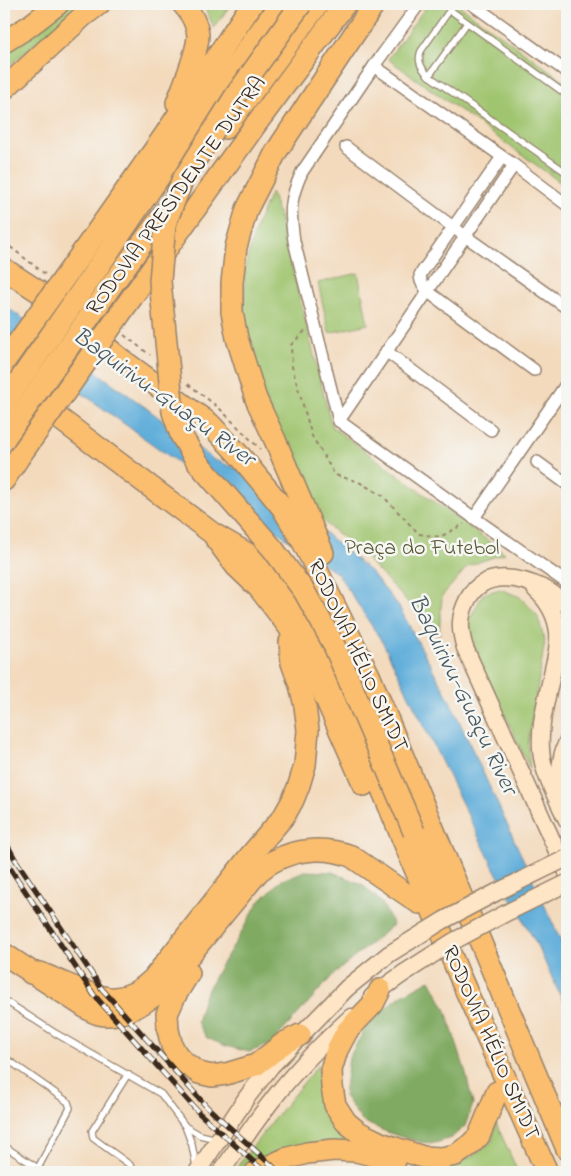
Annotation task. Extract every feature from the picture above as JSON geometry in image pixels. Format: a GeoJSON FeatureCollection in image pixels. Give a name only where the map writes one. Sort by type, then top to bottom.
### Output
{"type":"FeatureCollection","features":[{"type":"Feature","properties":{"kind":"highway"},"geometry":{"type":"LineString","coordinates":[[4,42],[28,27],[58,4]]}},
{"type":"Feature","properties":{"kind":"highway"},"geometry":{"type":"LineString","coordinates":[[4,89],[83,16],[99,4]]}},
{"type":"Feature","properties":{"kind":"highway"},"geometry":{"type":"LineString","coordinates":[[165,135],[197,45],[198,34],[195,22],[183,4]]}},
{"type":"Feature","properties":{"kind":"highway","name":"RODOVIA PRESIDENTE DUTRA"},"geometry":{"type":"LineString","coordinates":[[5,375],[77,260],[165,135],[252,4]]}},
{"type":"Feature","properties":{"kind":"highway","name":"RODOVIA PRESIDENTE DUTRA"},"geometry":{"type":"LineString","coordinates":[[4,403],[269,14],[280,4]]}},
{"type":"Feature","properties":{"kind":"highway"},"geometry":{"type":"LineString","coordinates":[[301,4],[236,95],[182,181],[165,224],[160,281],[173,412],[182,435],[198,463],[273,549],[304,591],[333,643],[424,855],[440,882],[464,941],[491,966]]}},
{"type":"Feature","properties":{"kind":"highway","name":"RODOVIA PRESIDENTE DUTRA"},"geometry":{"type":"LineString","coordinates":[[4,439],[114,282],[318,4]]}},
{"type":"Feature","properties":{"kind":"highway"},"geometry":{"type":"LineString","coordinates":[[4,480],[235,153],[345,4]]}},
{"type":"Feature","properties":{"kind":"highway"},"geometry":{"type":"LineString","coordinates":[[372,681],[335,577],[304,509],[276,440],[256,399],[237,338],[232,312],[232,283],[236,247],[247,209],[276,152],[374,4]]}},
{"type":"Feature","properties":{"kind":"highway"},"geometry":{"type":"LineString","coordinates":[[4,256],[20,270],[43,284]]}},
{"type":"Feature","properties":{"kind":"highway","name":"RODOVIA HÉLIO SMIDT"},"geometry":{"type":"LineString","coordinates":[[4,269],[43,284],[122,360],[210,424],[240,456],[282,507],[304,542],[372,681],[567,1149]]}},
{"type":"Feature","properties":{"kind":"highway","name":"RODOVIA HÉLIO SMIDT"},"geometry":{"type":"LineString","coordinates":[[5,375],[212,533],[248,554],[260,564],[281,589],[308,631],[350,712],[460,977],[547,1172]]}},
{"type":"Feature","properties":{"kind":"highway","name":"RODOVIA HÉLIO SMIDT"},"geometry":{"type":"LineString","coordinates":[[212,533],[236,566],[259,588],[289,627],[318,681],[419,903],[531,1172]]}},
{"type":"Feature","properties":{"kind":"highway"},"geometry":{"type":"LineString","coordinates":[[31,973],[40,973],[106,998],[113,999],[138,991],[153,979],[284,816],[293,800],[305,765],[308,730],[300,685],[292,663],[289,627]]}},
{"type":"Feature","properties":{"kind":"highway"},"geometry":{"type":"LineString","coordinates":[[4,954],[88,1009],[99,1014],[115,1014],[128,1011],[147,1002],[159,992],[258,872],[273,861],[292,853],[318,849],[351,856],[419,903]]}},
{"type":"Feature","properties":{"kind":"highway"},"geometry":{"type":"LineString","coordinates":[[424,855],[433,886],[457,944],[460,977]]}},
{"type":"Feature","properties":{"kind":"highway"},"geometry":{"type":"LineString","coordinates":[[226,910],[175,996],[168,1014],[168,1030],[172,1046],[185,1063],[199,1073],[212,1076],[256,1065],[284,1043],[300,1035]]}},
{"type":"Feature","properties":{"kind":"highway"},"geometry":{"type":"LineString","coordinates":[[380,990],[372,1004],[348,1031],[338,1050],[331,1070],[335,1105],[346,1122],[358,1132],[380,1144],[423,1157],[441,1158],[456,1155],[479,1136],[497,1092]]}},
{"type":"Feature","properties":{"kind":"highway"},"geometry":{"type":"LineString","coordinates":[[256,1172],[285,1159],[307,1153],[334,1150],[356,1151],[432,1172]]}},
{"type":"Feature","properties":{"kind":"main road"},"geometry":{"type":"LineString","coordinates":[[567,605],[547,590],[528,582],[506,578],[490,580],[473,590],[461,618],[461,634],[465,648],[567,873]]}},
{"type":"Feature","properties":{"kind":"main road"},"geometry":{"type":"LineString","coordinates":[[528,582],[543,596],[553,612],[558,632],[557,652],[540,732],[541,752],[545,770],[564,813]]}},
{"type":"Feature","properties":{"kind":"main road"},"geometry":{"type":"LineString","coordinates":[[564,813],[560,784],[560,766],[567,742]]}},
{"type":"Feature","properties":{"kind":"main road"},"geometry":{"type":"LineString","coordinates":[[196,1172],[246,1097],[271,1066],[347,988],[389,954],[444,920],[567,858]]}},
{"type":"Feature","properties":{"kind":"main road"},"geometry":{"type":"LineString","coordinates":[[222,1172],[249,1131],[294,1074],[333,1033],[380,990],[454,941],[567,882]]}},
{"type":"Feature","properties":{"kind":"street"},"geometry":{"type":"LineString","coordinates":[[419,4],[374,66],[302,172],[295,186],[292,197],[291,217],[294,241],[313,322],[339,421],[567,583]]}},
{"type":"Feature","properties":{"kind":"street"},"geometry":{"type":"LineString","coordinates":[[472,4],[567,72]]}},
{"type":"Feature","properties":{"kind":"street"},"geometry":{"type":"LineString","coordinates":[[374,66],[567,205]]}},
{"type":"Feature","properties":{"kind":"street"},"geometry":{"type":"LineString","coordinates":[[346,147],[452,227],[567,308]]}},
{"type":"Feature","properties":{"kind":"street"},"geometry":{"type":"LineString","coordinates":[[502,157],[420,275],[421,282],[427,291],[534,370]]}},
{"type":"Feature","properties":{"kind":"street"},"geometry":{"type":"LineString","coordinates":[[339,421],[514,165]]}},
{"type":"Feature","properties":{"kind":"street"},"geometry":{"type":"LineString","coordinates":[[386,351],[491,430]]}},
{"type":"Feature","properties":{"kind":"street"},"geometry":{"type":"LineString","coordinates":[[474,518],[567,383]]}},
{"type":"Feature","properties":{"kind":"street"},"geometry":{"type":"LineString","coordinates":[[537,462],[567,484]]}},
{"type":"Feature","properties":{"kind":"lane"},"geometry":{"type":"LineString","coordinates":[[454,4],[418,56],[419,63],[423,69],[429,76],[567,172]]}},
{"type":"Feature","properties":{"kind":"lane"},"geometry":{"type":"LineString","coordinates":[[450,10],[567,95]]}},
{"type":"Feature","properties":{"kind":"lane"},"geometry":{"type":"LineString","coordinates":[[429,76],[467,23]]}},
{"type":"Feature","properties":{"kind":"lane"},"geometry":{"type":"LineString","coordinates":[[4,1000],[55,1033],[161,1094],[185,1126],[192,1145],[196,1172]]}},
{"type":"Feature","properties":{"kind":"lane"},"geometry":{"type":"LineString","coordinates":[[4,1057],[68,1102],[70,1108],[38,1168]]}},
{"type":"Feature","properties":{"kind":"lane"},"geometry":{"type":"LineString","coordinates":[[128,1074],[92,1131],[92,1138],[130,1165],[132,1172]]}},
{"type":"Feature","properties":{"kind":"lane"},"geometry":{"type":"LineString","coordinates":[[185,1126],[200,1135],[218,1139]]}},
{"type":"Feature","properties":{"kind":"lane"},"geometry":{"type":"LineString","coordinates":[[4,1146],[44,1172]]}},
{"type":"Feature","properties":{"kind":"path"},"geometry":{"type":"LineString","coordinates":[[4,242],[43,284]]}},
{"type":"Feature","properties":{"kind":"path"},"geometry":{"type":"LineString","coordinates":[[313,322],[291,345],[292,367],[312,436],[335,475],[359,482],[383,496],[418,534],[440,536],[474,518]]}},
{"type":"Feature","properties":{"kind":"path"},"geometry":{"type":"LineString","coordinates":[[123,334],[154,358]]}},
{"type":"Feature","properties":{"kind":"path"},"geometry":{"type":"LineString","coordinates":[[186,382],[218,406],[262,452]]}},
{"type":"Feature","properties":{"kind":"green space"},"geometry":{"type":"Polygon","coordinates":[[[67,4],[82,4],[4,70],[4,56],[10,53],[9,49],[67,4]]]}},
{"type":"Feature","properties":{"kind":"green space"},"geometry":{"type":"Polygon","coordinates":[[[203,4],[231,4],[214,28],[203,4]]]}},
{"type":"Feature","properties":{"kind":"green space"},"geometry":{"type":"Polygon","coordinates":[[[428,4],[457,4],[567,83],[567,187],[388,59],[428,4]]]}},
{"type":"Feature","properties":{"kind":"green space","name":"Praça do Futebol"},"geometry":{"type":"Polygon","coordinates":[[[271,192],[279,215],[332,427],[505,553],[468,566],[442,596],[439,635],[361,553],[320,519],[254,376],[244,320],[245,267],[257,224],[271,192]]]}},
{"type":"Feature","properties":{"kind":"green space"},"geometry":{"type":"Polygon","coordinates":[[[358,273],[368,324],[329,333],[318,283],[358,273]]]}},
{"type":"Feature","properties":{"kind":"green space"},"geometry":{"type":"Polygon","coordinates":[[[500,589],[520,597],[537,615],[545,641],[528,745],[530,769],[505,715],[480,668],[468,622],[483,594],[500,589]]]}},
{"type":"Feature","properties":{"kind":"green space"},"geometry":{"type":"Polygon","coordinates":[[[304,871],[332,872],[362,884],[382,903],[393,925],[334,974],[271,1044],[249,1052],[226,1046],[207,1038],[197,1022],[204,997],[218,970],[258,903],[280,881],[304,871]]]}},
{"type":"Feature","properties":{"kind":"green space"},"geometry":{"type":"Polygon","coordinates":[[[430,980],[445,1008],[465,1070],[473,1104],[465,1126],[451,1138],[435,1143],[420,1142],[389,1133],[362,1121],[344,1096],[349,1058],[364,1030],[375,1016],[402,995],[430,980]]]}},
{"type":"Feature","properties":{"kind":"green space"},"geometry":{"type":"Polygon","coordinates":[[[318,1065],[322,1096],[336,1124],[464,1160],[492,1141],[496,1123],[518,1172],[444,1172],[382,1155],[345,1148],[247,1172],[233,1172],[318,1065]]]}},
{"type":"Feature","properties":{"kind":"water","name":"Baquirivu-Guaçu River"},"geometry":{"type":"Polygon","coordinates":[[[4,305],[149,410],[214,460],[238,469],[324,532],[372,573],[399,607],[449,699],[567,954],[567,1010],[536,943],[496,872],[383,643],[338,574],[180,464],[4,335],[4,305]]]}},
{"type":"Feature","properties":{"kind":"railway"},"geometry":{"type":"LineString","coordinates":[[4,839],[15,859],[102,989],[207,1107],[279,1172]]}},
{"type":"Feature","properties":{"kind":"railway"},"geometry":{"type":"LineString","coordinates":[[4,859],[94,995],[200,1114],[265,1172]]}}]}
